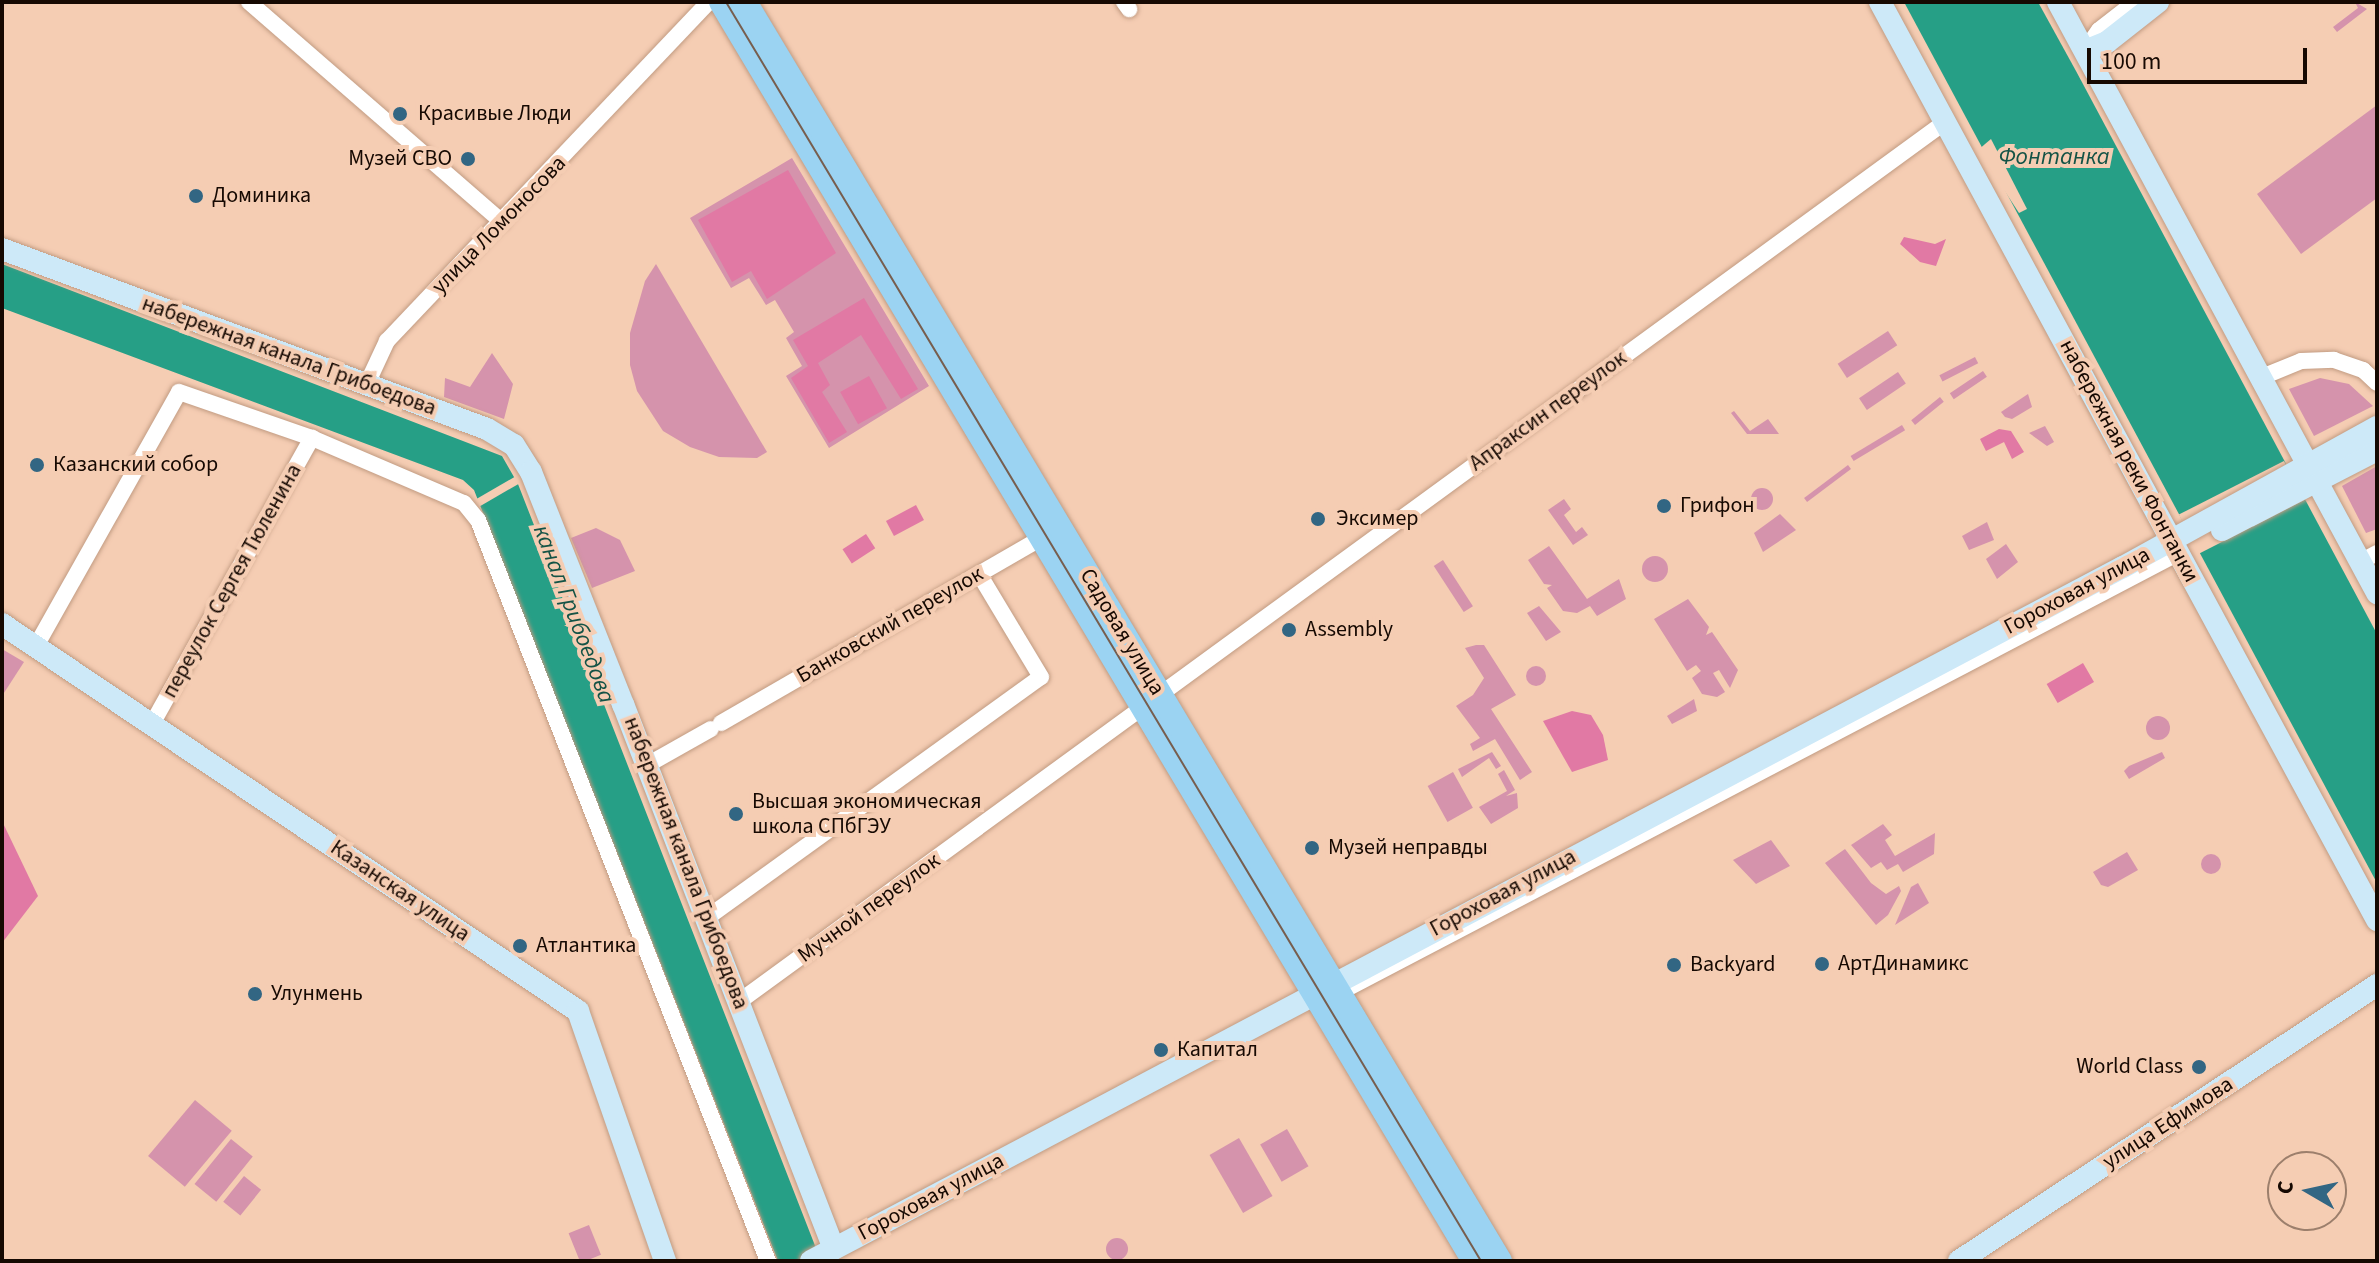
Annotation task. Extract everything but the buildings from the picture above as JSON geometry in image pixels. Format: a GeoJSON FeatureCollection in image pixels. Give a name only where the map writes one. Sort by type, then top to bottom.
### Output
{"type":"FeatureCollection","features":[{"type":"Feature","properties":{"kind":"main road","name":"Садовая улица"},"geometry":{"type":"LineString","coordinates":[[721,2],[1051,533]]}},
{"type":"Feature","properties":{"kind":"main road","name":"Садовая улица"},"geometry":{"type":"LineString","coordinates":[[745,2],[1152,702],[1327,993],[1500,1261]]}},
{"type":"Feature","properties":{"kind":"main road","name":"Садовая улица"},"geometry":{"type":"LineString","coordinates":[[1327,993],[1474,1261]]}},
{"type":"Feature","properties":{"kind":"street"},"geometry":{"type":"LineString","coordinates":[[249,2],[502,222]]}},
{"type":"Feature","properties":{"kind":"street","name":"улица Ломоносова"},"geometry":{"type":"LineString","coordinates":[[366,386],[387,341],[709,2]]}},
{"type":"Feature","properties":{"kind":"street","name":"набережная реки Фонтанки"},"geometry":{"type":"LineString","coordinates":[[1880,2],[2183,542],[2377,920]]}},
{"type":"Feature","properties":{"kind":"street"},"geometry":{"type":"LineString","coordinates":[[2058,2],[2262,377],[2304,478],[2369,557],[2377,593]]}},
{"type":"Feature","properties":{"kind":"street"},"geometry":{"type":"LineString","coordinates":[[2085,51],[2099,30],[2135,2]]}},
{"type":"Feature","properties":{"kind":"street"},"geometry":{"type":"LineString","coordinates":[[2085,51],[2107,42],[2158,2]]}},
{"type":"Feature","properties":{"kind":"street","name":"Апраксин переулок"},"geometry":{"type":"LineString","coordinates":[[1152,702],[1945,122]]}},
{"type":"Feature","properties":{"kind":"street","name":"набережная канала Грибоедова"},"geometry":{"type":"LineString","coordinates":[[2,249],[487,429],[514,445],[531,472],[708,917],[740,1001],[827,1257]]}},
{"type":"Feature","properties":{"kind":"street"},"geometry":{"type":"LineString","coordinates":[[2262,377],[2301,361],[2334,360],[2363,370],[2377,383]]}},
{"type":"Feature","properties":{"kind":"street"},"geometry":{"type":"LineString","coordinates":[[36,646],[175,396],[185,390],[457,497],[478,520],[768,1261]]}},
{"type":"Feature","properties":{"kind":"street"},"geometry":{"type":"LineString","coordinates":[[2304,478],[2377,427]]}},
{"type":"Feature","properties":{"kind":"street","name":"переулок Сергея Тюленина"},"geometry":{"type":"LineString","coordinates":[[152,724],[312,438]]}},
{"type":"Feature","properties":{"kind":"street"},"geometry":{"type":"LineString","coordinates":[[2304,478],[2377,450]]}},
{"type":"Feature","properties":{"kind":"street","name":"Гороховая улица"},"geometry":{"type":"LineString","coordinates":[[827,1257],[2304,478]]}},
{"type":"Feature","properties":{"kind":"street","name":"Банковский переулок"},"geometry":{"type":"LineString","coordinates":[[647,765],[1051,533]]}},
{"type":"Feature","properties":{"kind":"street"},"geometry":{"type":"LineString","coordinates":[[708,917],[1041,677],[979,574]]}},
{"type":"Feature","properties":{"kind":"street","name":"Казанская улица"},"geometry":{"type":"LineString","coordinates":[[2,624],[578,1011],[665,1261]]}},
{"type":"Feature","properties":{"kind":"street","name":"Мучной переулок"},"geometry":{"type":"LineString","coordinates":[[740,1001],[1152,702]]}},
{"type":"Feature","properties":{"kind":"street","name":"улица Ефимова"},"geometry":{"type":"LineString","coordinates":[[1959,1261],[2377,985]]}},
{"type":"Feature","properties":{"kind":"shaded area"},"geometry":{"type":"Polygon","coordinates":[[[2355,2],[2367,9],[2337,32],[2333,27],[2358,8],[2355,2]]]}},
{"type":"Feature","properties":{"kind":"shaded area"},"geometry":{"type":"Polygon","coordinates":[[[2377,105],[2377,198],[2301,254],[2257,194],[2377,105]]]}},
{"type":"Feature","properties":{"kind":"shaded area"},"geometry":{"type":"Polygon","coordinates":[[[792,158],[929,386],[829,448],[786,376],[802,366],[786,338],[794,332],[775,300],[766,305],[749,278],[731,288],[690,218],[792,158]]]}},
{"type":"Feature","properties":{"kind":"shaded area"},"geometry":{"type":"Polygon","coordinates":[[[788,170],[836,253],[767,299],[751,271],[732,282],[698,220],[788,170]]]}},
{"type":"Feature","properties":{"kind":"shaded area"},"geometry":{"type":"Polygon","coordinates":[[[1904,237],[1935,244],[1946,239],[1936,266],[1920,262],[1900,244],[1904,237]]]}},
{"type":"Feature","properties":{"kind":"shaded area"},"geometry":{"type":"Polygon","coordinates":[[[656,264],[767,452],[757,458],[719,457],[690,447],[663,431],[637,391],[630,365],[630,333],[645,281],[656,264]]]}},
{"type":"Feature","properties":{"kind":"shaded area"},"geometry":{"type":"Polygon","coordinates":[[[864,298],[918,389],[901,399],[861,335],[818,363],[830,385],[822,392],[847,432],[829,443],[791,378],[808,366],[793,340],[864,298]]]}},
{"type":"Feature","properties":{"kind":"shaded area"},"geometry":{"type":"Polygon","coordinates":[[[1888,331],[1897,345],[1847,378],[1838,364],[1888,331]]]}},
{"type":"Feature","properties":{"kind":"shaded area"},"geometry":{"type":"Polygon","coordinates":[[[492,353],[513,384],[504,419],[444,397],[445,378],[470,387],[492,353]]]}},
{"type":"Feature","properties":{"kind":"shaded area"},"geometry":{"type":"Polygon","coordinates":[[[1975,357],[1978,363],[1943,381],[1939,375],[1975,357]]]}},
{"type":"Feature","properties":{"kind":"shaded area"},"geometry":{"type":"Polygon","coordinates":[[[1983,371],[1987,377],[1954,399],[1950,393],[1983,371]]]}},
{"type":"Feature","properties":{"kind":"shaded area"},"geometry":{"type":"Polygon","coordinates":[[[1898,372],[1906,384],[1867,410],[1859,398],[1898,372]]]}},
{"type":"Feature","properties":{"kind":"shaded area"},"geometry":{"type":"Polygon","coordinates":[[[869,376],[887,408],[858,424],[840,392],[869,376]]]}},
{"type":"Feature","properties":{"kind":"shaded area"},"geometry":{"type":"Polygon","coordinates":[[[2320,378],[2349,384],[2373,406],[2314,436],[2289,389],[2320,378]]]}},
{"type":"Feature","properties":{"kind":"shaded area"},"geometry":{"type":"Polygon","coordinates":[[[2028,394],[2032,407],[2012,419],[2005,417],[2001,412],[2028,394]]]}},
{"type":"Feature","properties":{"kind":"shaded area"},"geometry":{"type":"Polygon","coordinates":[[[1940,397],[1944,402],[1915,425],[1911,420],[1940,397]]]}},
{"type":"Feature","properties":{"kind":"shaded area"},"geometry":{"type":"Polygon","coordinates":[[[1734,411],[1750,431],[1768,419],[1779,434],[1747,434],[1731,413],[1734,411]]]}},
{"type":"Feature","properties":{"kind":"shaded area"},"geometry":{"type":"Polygon","coordinates":[[[1902,425],[1905,430],[1854,461],[1851,456],[1902,425]]]}},
{"type":"Feature","properties":{"kind":"shaded area"},"geometry":{"type":"Polygon","coordinates":[[[2045,426],[2054,442],[2047,446],[2029,433],[2045,426]]]}},
{"type":"Feature","properties":{"kind":"shaded area"},"geometry":{"type":"Polygon","coordinates":[[[1999,429],[2011,431],[2024,452],[2012,459],[2004,442],[1986,451],[1980,439],[1999,429]]]}},
{"type":"Feature","properties":{"kind":"shaded area"},"geometry":{"type":"Polygon","coordinates":[[[1848,465],[1851,469],[1807,502],[1804,498],[1848,465]]]}},
{"type":"Feature","properties":{"kind":"shaded area"},"geometry":{"type":"Polygon","coordinates":[[[2377,466],[2377,529],[2366,533],[2342,486],[2377,466]]]}},
{"type":"Feature","properties":{"kind":"shaded area"},"geometry":{"type":"Polygon","coordinates":[[[1762,488],[1770,491],[1773,499],[1770,507],[1762,510],[1754,507],[1751,499],[1754,491],[1762,488]]]}},
{"type":"Feature","properties":{"kind":"shaded area"},"geometry":{"type":"Polygon","coordinates":[[[1564,499],[1571,509],[1564,515],[1576,532],[1582,527],[1588,535],[1573,545],[1548,510],[1564,499]]]}},
{"type":"Feature","properties":{"kind":"shaded area"},"geometry":{"type":"Polygon","coordinates":[[[916,505],[924,520],[894,536],[886,521],[916,505]]]}},
{"type":"Feature","properties":{"kind":"shaded area"},"geometry":{"type":"Polygon","coordinates":[[[1780,514],[1796,530],[1763,552],[1754,533],[1780,514]]]}},
{"type":"Feature","properties":{"kind":"shaded area"},"geometry":{"type":"Polygon","coordinates":[[[1987,522],[1994,540],[1969,550],[1962,536],[1987,522]]]}},
{"type":"Feature","properties":{"kind":"shaded area"},"geometry":{"type":"Polygon","coordinates":[[[596,528],[620,540],[635,571],[592,588],[571,538],[596,528]]]}},
{"type":"Feature","properties":{"kind":"shaded area"},"geometry":{"type":"Polygon","coordinates":[[[866,534],[875,548],[852,564],[843,549],[866,534]]]}},
{"type":"Feature","properties":{"kind":"shaded area"},"geometry":{"type":"Polygon","coordinates":[[[2006,544],[2018,562],[1997,579],[1986,559],[2006,544]]]}},
{"type":"Feature","properties":{"kind":"shaded area"},"geometry":{"type":"Polygon","coordinates":[[[1549,546],[1587,599],[1619,579],[1626,599],[1597,616],[1590,606],[1577,613],[1563,611],[1547,588],[1552,585],[1544,584],[1528,560],[1549,546]]]}},
{"type":"Feature","properties":{"kind":"shaded area"},"geometry":{"type":"Polygon","coordinates":[[[1655,556],[1664,560],[1668,569],[1664,578],[1655,582],[1646,578],[1642,569],[1646,560],[1655,556]]]}},
{"type":"Feature","properties":{"kind":"shaded area"},"geometry":{"type":"Polygon","coordinates":[[[1443,560],[1473,606],[1464,612],[1434,566],[1443,560]]]}},
{"type":"Feature","properties":{"kind":"shaded area"},"geometry":{"type":"Polygon","coordinates":[[[1688,599],[1709,627],[1706,635],[1712,632],[1738,670],[1730,688],[1719,670],[1713,673],[1725,692],[1717,697],[1702,694],[1692,678],[1701,671],[1696,665],[1687,671],[1654,619],[1688,599]]]}},
{"type":"Feature","properties":{"kind":"shaded area"},"geometry":{"type":"Polygon","coordinates":[[[1539,606],[1561,632],[1546,641],[1527,613],[1539,606]]]}},
{"type":"Feature","properties":{"kind":"shaded area"},"geometry":{"type":"Polygon","coordinates":[[[1484,645],[1516,695],[1491,709],[1532,772],[1520,780],[1495,739],[1473,751],[1470,744],[1480,738],[1456,706],[1473,695],[1484,678],[1465,648],[1484,645]]]}},
{"type":"Feature","properties":{"kind":"shaded area"},"geometry":{"type":"Polygon","coordinates":[[[2,649],[24,662],[2,696],[2,649]]]}},
{"type":"Feature","properties":{"kind":"shaded area"},"geometry":{"type":"Polygon","coordinates":[[[2083,663],[2094,682],[2058,703],[2047,684],[2083,663]]]}},
{"type":"Feature","properties":{"kind":"shaded area"},"geometry":{"type":"Polygon","coordinates":[[[1536,666],[1543,669],[1546,676],[1543,683],[1536,686],[1529,683],[1526,676],[1529,669],[1536,666]]]}},
{"type":"Feature","properties":{"kind":"shaded area"},"geometry":{"type":"Polygon","coordinates":[[[1694,699],[1697,711],[1672,724],[1667,716],[1694,699]]]}},
{"type":"Feature","properties":{"kind":"shaded area"},"geometry":{"type":"Polygon","coordinates":[[[1572,711],[1591,715],[1603,735],[1608,760],[1572,772],[1543,721],[1572,711]]]}},
{"type":"Feature","properties":{"kind":"shaded area"},"geometry":{"type":"Polygon","coordinates":[[[2158,716],[2169,723],[2170,728],[2163,739],[2158,740],[2147,733],[2146,728],[2153,717],[2158,716]]]}},
{"type":"Feature","properties":{"kind":"shaded area"},"geometry":{"type":"Polygon","coordinates":[[[1492,752],[1501,766],[1496,769],[1489,758],[1462,777],[1458,769],[1492,752]]]}},
{"type":"Feature","properties":{"kind":"shaded area"},"geometry":{"type":"Polygon","coordinates":[[[2162,752],[2165,758],[2129,779],[2124,771],[2129,766],[2162,752]]]}},
{"type":"Feature","properties":{"kind":"shaded area"},"geometry":{"type":"Polygon","coordinates":[[[1504,770],[1515,790],[1506,796],[1517,793],[1518,808],[1491,824],[1479,807],[1507,791],[1498,774],[1504,770]]]}},
{"type":"Feature","properties":{"kind":"shaded area"},"geometry":{"type":"Polygon","coordinates":[[[1453,772],[1473,808],[1448,822],[1428,786],[1453,772]]]}},
{"type":"Feature","properties":{"kind":"shaded area"},"geometry":{"type":"Polygon","coordinates":[[[2,821],[38,896],[2,943],[2,821]]]}},
{"type":"Feature","properties":{"kind":"shaded area"},"geometry":{"type":"Polygon","coordinates":[[[1883,824],[1892,835],[1885,840],[1895,856],[1935,833],[1934,854],[1903,872],[1898,864],[1887,870],[1881,862],[1871,868],[1851,845],[1883,824]]]}},
{"type":"Feature","properties":{"kind":"shaded area"},"geometry":{"type":"Polygon","coordinates":[[[1771,840],[1790,866],[1756,884],[1733,860],[1771,840]]]}},
{"type":"Feature","properties":{"kind":"shaded area"},"geometry":{"type":"Polygon","coordinates":[[[1845,849],[1871,883],[1886,894],[1899,886],[1901,891],[1888,915],[1876,925],[1825,863],[1845,849]]]}},
{"type":"Feature","properties":{"kind":"shaded area"},"geometry":{"type":"Polygon","coordinates":[[[2127,852],[2138,870],[2108,887],[2101,885],[2093,872],[2127,852]]]}},
{"type":"Feature","properties":{"kind":"shaded area"},"geometry":{"type":"Polygon","coordinates":[[[2207,854],[2215,854],[2221,864],[2215,874],[2207,874],[2201,868],[2201,860],[2207,854]]]}},
{"type":"Feature","properties":{"kind":"shaded area"},"geometry":{"type":"Polygon","coordinates":[[[1918,883],[1929,903],[1895,925],[1911,887],[1918,883]]]}},
{"type":"Feature","properties":{"kind":"shaded area"},"geometry":{"type":"Polygon","coordinates":[[[195,1100],[232,1131],[185,1187],[148,1156],[195,1100]]]}},
{"type":"Feature","properties":{"kind":"shaded area"},"geometry":{"type":"Polygon","coordinates":[[[1287,1129],[1308,1166],[1282,1182],[1260,1144],[1287,1129]]]}},
{"type":"Feature","properties":{"kind":"shaded area"},"geometry":{"type":"Polygon","coordinates":[[[1239,1138],[1272,1196],[1243,1213],[1210,1155],[1239,1138]]]}},
{"type":"Feature","properties":{"kind":"shaded area"},"geometry":{"type":"Polygon","coordinates":[[[231,1139],[253,1157],[216,1202],[194,1184],[231,1139]]]}},
{"type":"Feature","properties":{"kind":"shaded area"},"geometry":{"type":"Polygon","coordinates":[[[244,1176],[261,1190],[240,1215],[223,1202],[244,1176]]]}},
{"type":"Feature","properties":{"kind":"shaded area"},"geometry":{"type":"Polygon","coordinates":[[[589,1225],[601,1255],[580,1261],[569,1233],[589,1225]]]}},
{"type":"Feature","properties":{"kind":"shaded area"},"geometry":{"type":"Polygon","coordinates":[[[1117,1238],[1125,1241],[1128,1249],[1125,1257],[1117,1260],[1109,1257],[1106,1249],[1109,1241],[1117,1238]]]}},
{"type":"Feature","properties":{"kind":"water","name":"Фонтанка"},"geometry":{"type":"Polygon","coordinates":[[[1904,2],[2038,2],[2076,71],[2377,634],[2377,883],[1904,2]]]}},
{"type":"Feature","properties":{"kind":"water","name":"канал Грибоедова"},"geometry":{"type":"Polygon","coordinates":[[[2,264],[502,456],[518,484],[821,1261],[778,1261],[474,490],[463,480],[2,308],[2,264]]]}},
{"type":"Feature","properties":{"kind":"pier"},"geometry":{"type":"Polygon","coordinates":[[[1991,139],[2027,209],[2019,213],[1978,150],[1991,139]]]}},
{"type":"Feature","properties":{"kind":"pier"},"geometry":{"type":"Polygon","coordinates":[[[2284,461],[2304,500],[2199,554],[2179,515],[2284,461]]]}},
{"type":"Feature","properties":{"kind":"pier"},"geometry":{"type":"Polygon","coordinates":[[[518,475],[522,482],[479,507],[475,500],[518,475]]]}},
{"type":"Feature","properties":{"kind":"tram line"},"geometry":{"type":"LineString","coordinates":[[726,2],[1481,1261]]}},
{"type":"Feature","properties":{"kind":"place","name":"Красивые Люди"},"geometry":{"type":"Point","coordinates":[400,114]}},
{"type":"Feature","properties":{"kind":"place","name":"Музей СВО"},"geometry":{"type":"Point","coordinates":[468,159]}},
{"type":"Feature","properties":{"kind":"place","name":"Доминика"},"geometry":{"type":"Point","coordinates":[196,196]}},
{"type":"Feature","properties":{"kind":"place","name":"Казанский собор"},"geometry":{"type":"Point","coordinates":[37,465]}},
{"type":"Feature","properties":{"kind":"place","name":"Грифон"},"geometry":{"type":"Point","coordinates":[1664,506]}},
{"type":"Feature","properties":{"kind":"place","name":"Эксимер"},"geometry":{"type":"Point","coordinates":[1318,519]}},
{"type":"Feature","properties":{"kind":"place","name":"Assembly"},"geometry":{"type":"Point","coordinates":[1289,630]}},
{"type":"Feature","properties":{"kind":"place","name":"Высшая экономическая школа СПбГЭУ"},"geometry":{"type":"Point","coordinates":[736,814]}},
{"type":"Feature","properties":{"kind":"place","name":"Музей неправды"},"geometry":{"type":"Point","coordinates":[1312,848]}},
{"type":"Feature","properties":{"kind":"place","name":"Атлантика"},"geometry":{"type":"Point","coordinates":[520,946]}},
{"type":"Feature","properties":{"kind":"place","name":"АртДинамикс"},"geometry":{"type":"Point","coordinates":[1822,964]}},
{"type":"Feature","properties":{"kind":"place","name":"Backyard"},"geometry":{"type":"Point","coordinates":[1674,965]}},
{"type":"Feature","properties":{"kind":"place","name":"Улунмень"},"geometry":{"type":"Point","coordinates":[255,994]}},
{"type":"Feature","properties":{"kind":"place","name":"Капитал"},"geometry":{"type":"Point","coordinates":[1161,1050]}},
{"type":"Feature","properties":{"kind":"place","name":"World Class"},"geometry":{"type":"Point","coordinates":[2199,1067]}}]}
